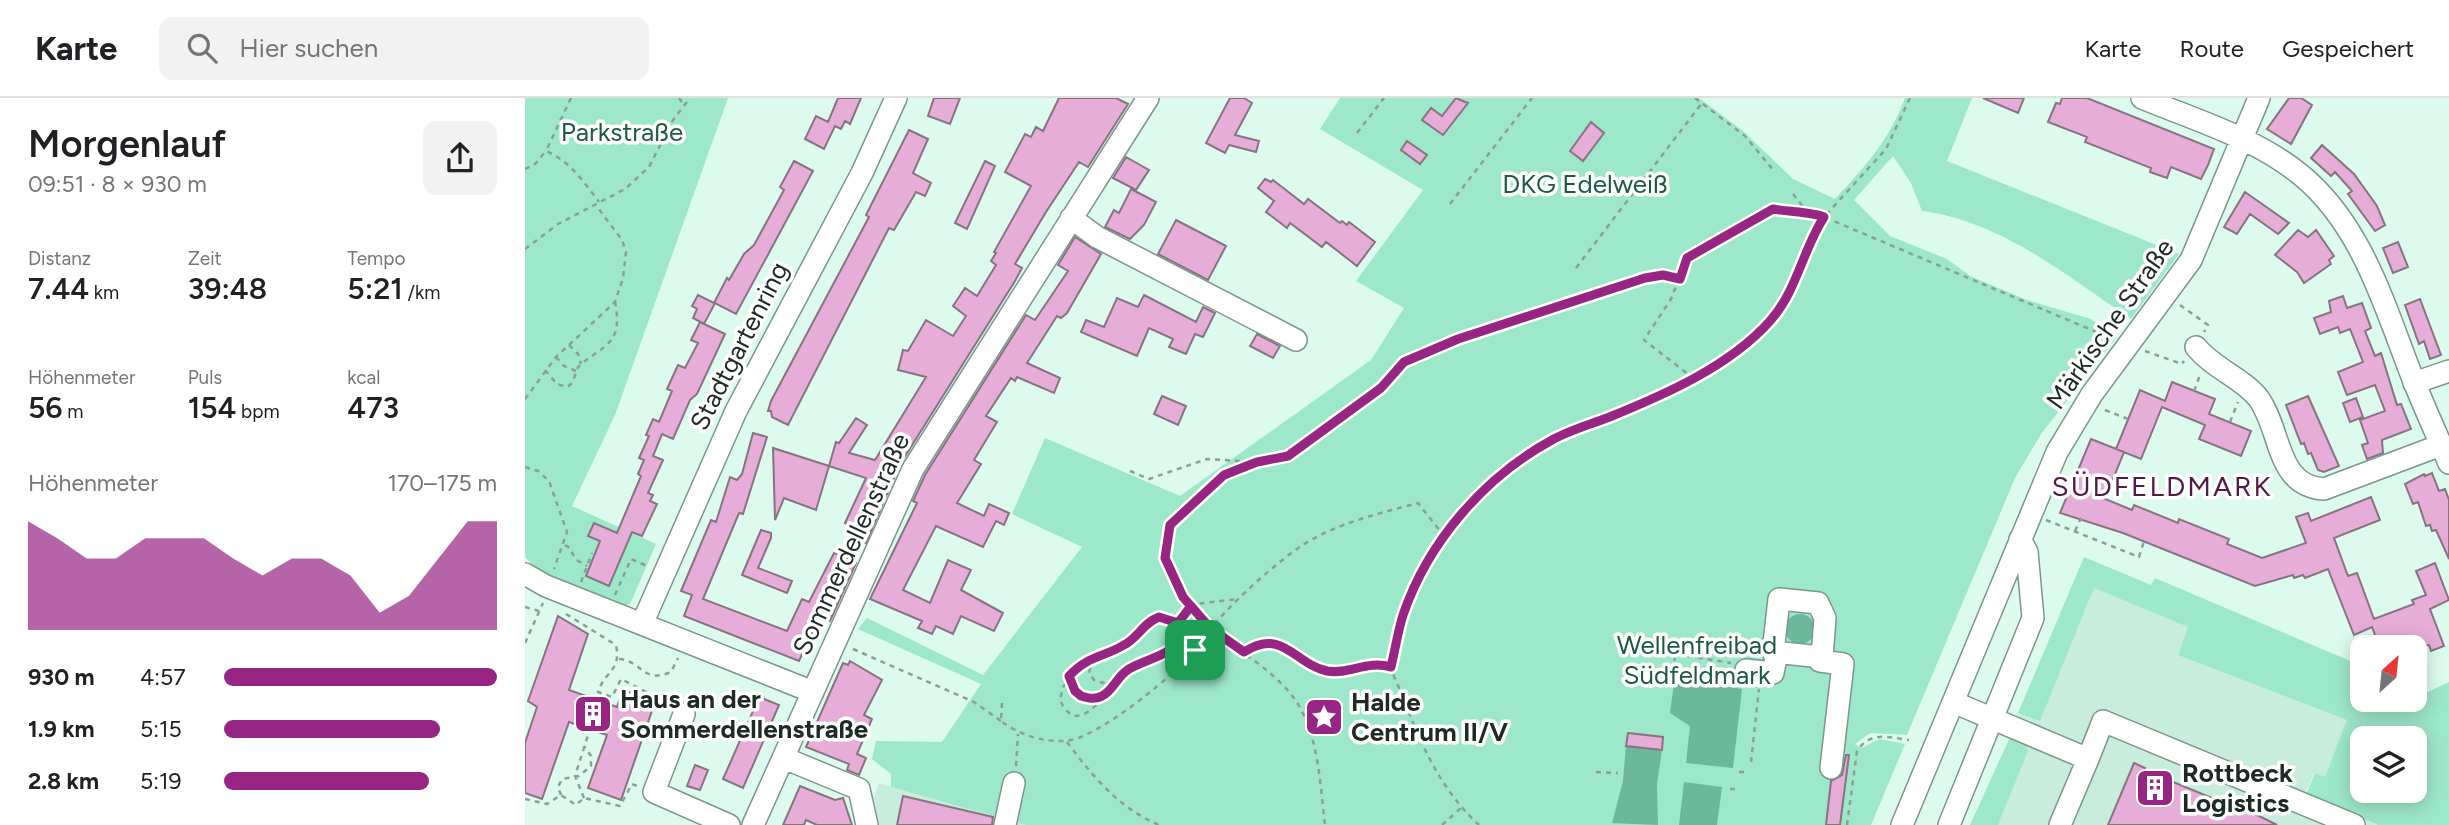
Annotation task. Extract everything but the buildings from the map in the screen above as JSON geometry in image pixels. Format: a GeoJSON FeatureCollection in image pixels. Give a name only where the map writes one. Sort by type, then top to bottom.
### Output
{"type":"FeatureCollection","features":[{"type":"Feature","properties":{"kind":"street","name":"Stadtgartenring"},"geometry":{"type":"LineString","coordinates":[[642,624],[736,411],[862,173],[896,98]]}},
{"type":"Feature","properties":{"kind":"street","name":"Sommerdellenstraße"},"geometry":{"type":"LineString","coordinates":[[753,825],[913,468],[1147,98]]}},
{"type":"Feature","properties":{"kind":"street"},"geometry":{"type":"LineString","coordinates":[[2142,98],[2242,139],[2300,174],[2329,204],[2351,235],[2374,276],[2414,383],[2445,454],[2324,489],[2306,488],[2291,474],[2257,397],[2209,363],[2196,347]]}},
{"type":"Feature","properties":{"kind":"street","name":"Märkische Straße"},"geometry":{"type":"LineString","coordinates":[[1902,825],[2057,452],[2087,402],[2167,295],[2199,246],[2259,98]]}},
{"type":"Feature","properties":{"kind":"street"},"geometry":{"type":"LineString","coordinates":[[1071,218],[1097,237],[1296,340]]}},
{"type":"Feature","properties":{"kind":"street"},"geometry":{"type":"LineString","coordinates":[[2414,383],[2449,371]]}},
{"type":"Feature","properties":{"kind":"street"},"geometry":{"type":"LineString","coordinates":[[1949,825],[2033,618],[2027,552],[2020,539]]}},
{"type":"Feature","properties":{"kind":"street"},"geometry":{"type":"LineString","coordinates":[[525,574],[548,587],[813,692]]}},
{"type":"Feature","properties":{"kind":"street"},"geometry":{"type":"LineString","coordinates":[[1819,657],[1822,657],[1825,618],[1818,603],[1779,599],[1773,652],[1819,657],[1820,661],[1843,664],[1831,768]]}},
{"type":"Feature","properties":{"kind":"street"},"geometry":{"type":"LineString","coordinates":[[1748,667],[1773,673],[1777,652]]}},
{"type":"Feature","properties":{"kind":"street"},"geometry":{"type":"LineString","coordinates":[[1953,702],[2088,759]]}},
{"type":"Feature","properties":{"kind":"street"},"geometry":{"type":"LineString","coordinates":[[684,715],[654,792],[729,825]]}},
{"type":"Feature","properties":{"kind":"street"},"geometry":{"type":"LineString","coordinates":[[2060,825],[2103,721],[2354,825]]}},
{"type":"Feature","properties":{"kind":"street"},"geometry":{"type":"LineString","coordinates":[[784,758],[859,789],[867,825]]}},
{"type":"Feature","properties":{"kind":"street"},"geometry":{"type":"LineString","coordinates":[[1005,825],[1014,783]]}},
{"type":"Feature","properties":{"kind":"path"},"geometry":{"type":"LineString","coordinates":[[525,169],[535,164],[545,151],[571,98]]}},
{"type":"Feature","properties":{"kind":"path"},"geometry":{"type":"LineString","coordinates":[[679,98],[684,104]]}},
{"type":"Feature","properties":{"kind":"path"},"geometry":{"type":"LineString","coordinates":[[525,249],[547,231],[625,188],[649,167],[660,141],[690,98]]}},
{"type":"Feature","properties":{"kind":"path"},"geometry":{"type":"LineString","coordinates":[[1357,134],[1384,98]]}},
{"type":"Feature","properties":{"kind":"path"},"geometry":{"type":"LineString","coordinates":[[1450,204],[1532,98]]}},
{"type":"Feature","properties":{"kind":"path"},"geometry":{"type":"LineString","coordinates":[[1695,98],[1745,136],[1774,171]]}},
{"type":"Feature","properties":{"kind":"path"},"geometry":{"type":"LineString","coordinates":[[1479,825],[1461,808],[1433,769],[1391,667],[1403,615],[1421,574],[1455,519],[1494,481],[1552,440],[1658,397],[1693,378],[1743,344],[1770,321],[1784,301],[1824,217],[1886,149],[1910,98]]}},
{"type":"Feature","properties":{"kind":"path"},"geometry":{"type":"LineString","coordinates":[[1576,268],[1702,103]]}},
{"type":"Feature","properties":{"kind":"path"},"geometry":{"type":"LineString","coordinates":[[545,151],[559,157],[575,170],[599,202]]}},
{"type":"Feature","properties":{"kind":"path"},"geometry":{"type":"LineString","coordinates":[[1793,194],[1804,208],[1824,217],[2129,345],[2182,363],[2196,347],[2208,325],[2167,295]]}},
{"type":"Feature","properties":{"kind":"path"},"geometry":{"type":"LineString","coordinates":[[545,370],[557,384],[567,387],[574,383],[576,371],[581,364],[599,354],[618,326],[615,302],[623,278],[626,252],[614,226],[595,204]]}},
{"type":"Feature","properties":{"kind":"path"},"geometry":{"type":"LineString","coordinates":[[1693,378],[1644,340],[1680,279],[1687,258],[1773,209],[1802,215],[1814,212]]}},
{"type":"Feature","properties":{"kind":"path"},"geometry":{"type":"LineString","coordinates":[[1325,825],[1307,721],[1280,681],[1210,628],[1183,597],[1165,558],[1170,525],[1224,475],[1257,462],[1288,456],[1381,388],[1404,362],[1458,339],[1645,278],[1663,275],[1680,279]]}},
{"type":"Feature","properties":{"kind":"path"},"geometry":{"type":"LineString","coordinates":[[525,399],[556,357],[615,302]]}},
{"type":"Feature","properties":{"kind":"path"},"geometry":{"type":"LineString","coordinates":[[569,345],[578,354],[581,364]]}},
{"type":"Feature","properties":{"kind":"path"},"geometry":{"type":"LineString","coordinates":[[556,357],[564,366],[576,371]]}},
{"type":"Feature","properties":{"kind":"path"},"geometry":{"type":"LineString","coordinates":[[2087,402],[2128,419]]}},
{"type":"Feature","properties":{"kind":"path"},"geometry":{"type":"LineString","coordinates":[[1129,471],[1149,479],[1160,478],[1207,459],[1257,462]]}},
{"type":"Feature","properties":{"kind":"path"},"geometry":{"type":"LineString","coordinates":[[525,467],[538,471],[548,481],[567,532],[565,545],[525,643]]}},
{"type":"Feature","properties":{"kind":"path"},"geometry":{"type":"LineString","coordinates":[[835,641],[974,702],[1018,734],[1066,742],[1126,712],[1195,650],[1210,628],[1238,600],[1292,552],[1324,533],[1359,519],[1418,503],[1444,536]]}},
{"type":"Feature","properties":{"kind":"path"},"geometry":{"type":"LineString","coordinates":[[2030,514],[2139,557],[2144,541]]}},
{"type":"Feature","properties":{"kind":"path"},"geometry":{"type":"LineString","coordinates":[[2074,532],[2081,518]]}},
{"type":"Feature","properties":{"kind":"path"},"geometry":{"type":"LineString","coordinates":[[565,545],[570,548],[575,559],[587,566],[592,552]]}},
{"type":"Feature","properties":{"kind":"path"},"geometry":{"type":"LineString","coordinates":[[609,611],[631,559],[663,573]]}},
{"type":"Feature","properties":{"kind":"path"},"geometry":{"type":"LineString","coordinates":[[1178,623],[1191,606],[1238,600]]}},
{"type":"Feature","properties":{"kind":"path"},"geometry":{"type":"LineString","coordinates":[[525,607],[539,611]]}},
{"type":"Feature","properties":{"kind":"path"},"geometry":{"type":"LineString","coordinates":[[559,610],[617,643],[619,659],[616,668],[602,681],[599,692],[612,697],[621,679],[656,697],[662,708],[684,715]]}},
{"type":"Feature","properties":{"kind":"path"},"geometry":{"type":"LineString","coordinates":[[1119,676],[1099,705],[1087,713],[1075,715],[1064,709],[1060,700],[1069,676],[1092,658],[1124,646],[1148,621],[1159,617],[1178,623]]}},
{"type":"Feature","properties":{"kind":"path"},"geometry":{"type":"LineString","coordinates":[[1177,645],[1181,632],[1178,623]]}},
{"type":"Feature","properties":{"kind":"path"},"geometry":{"type":"LineString","coordinates":[[619,659],[629,661],[646,674],[660,676],[671,672],[684,641]]}},
{"type":"Feature","properties":{"kind":"path"},"geometry":{"type":"LineString","coordinates":[[1244,652],[1255,644],[1272,643],[1327,671],[1342,671],[1377,663],[1391,667]]}},
{"type":"Feature","properties":{"kind":"path"},"geometry":{"type":"LineString","coordinates":[[1092,658],[1089,673],[1094,680],[1110,682],[1177,645],[1195,650]]}},
{"type":"Feature","properties":{"kind":"path"},"geometry":{"type":"LineString","coordinates":[[1674,671],[1675,654],[1748,667],[1751,762]]}},
{"type":"Feature","properties":{"kind":"path"},"geometry":{"type":"LineString","coordinates":[[1069,676],[1075,691],[1081,696],[1098,698],[1106,694]]}},
{"type":"Feature","properties":{"kind":"path"},"geometry":{"type":"LineString","coordinates":[[1001,720],[1002,703]]}},
{"type":"Feature","properties":{"kind":"path"},"geometry":{"type":"LineString","coordinates":[[589,732],[575,776],[585,798],[610,806],[619,806],[624,802]]}},
{"type":"Feature","properties":{"kind":"path"},"geometry":{"type":"LineString","coordinates":[[1014,783],[1018,734]]}},
{"type":"Feature","properties":{"kind":"path"},"geometry":{"type":"LineString","coordinates":[[1847,825],[1857,751],[1862,744],[1871,737],[1881,736],[1909,740]]}},
{"type":"Feature","properties":{"kind":"path"},"geometry":{"type":"LineString","coordinates":[[1066,742],[1096,781],[1136,815],[1160,825]]}},
{"type":"Feature","properties":{"kind":"path"},"geometry":{"type":"LineString","coordinates":[[584,746],[591,756],[591,766],[559,783],[561,795],[576,805],[585,798]]}},
{"type":"Feature","properties":{"kind":"path"},"geometry":{"type":"LineString","coordinates":[[1595,772],[1618,773]]}},
{"type":"Feature","properties":{"kind":"path"},"geometry":{"type":"LineString","coordinates":[[1739,772],[1746,772]]}},
{"type":"Feature","properties":{"kind":"path"},"geometry":{"type":"LineString","coordinates":[[1730,789],[1736,789]]}},
{"type":"Feature","properties":{"kind":"path"},"geometry":{"type":"LineString","coordinates":[[525,799],[547,804],[561,795]]}},
{"type":"Feature","properties":{"kind":"path"},"geometry":{"type":"LineString","coordinates":[[1442,825],[1461,808]]}},
{"type":"Feature","properties":{"kind":"shaded area"},"geometry":{"type":"Polygon","coordinates":[[[2094,588],[2189,627],[2178,655],[2348,720],[2325,778],[2314,773],[2305,795],[2377,825],[1998,825],[2028,751],[2011,735],[2018,713],[2040,720],[2094,588]]]}},
{"type":"Feature","properties":{"kind":"shaded area"},"geometry":{"type":"Polygon","coordinates":[[[1800,614],[1806,615],[1814,623],[1814,635],[1806,643],[1800,644],[1794,643],[1786,635],[1785,629],[1786,623],[1794,615],[1800,614]]]}},
{"type":"Feature","properties":{"kind":"shaded area"},"geometry":{"type":"Polygon","coordinates":[[[1694,680],[1742,689],[1733,768],[1686,763],[1690,726],[1670,713],[1674,682],[1692,684],[1694,680]]]}},
{"type":"Feature","properties":{"kind":"shaded area"},"geometry":{"type":"Polygon","coordinates":[[[1626,746],[1662,750],[1657,784],[1658,825],[1612,823],[1623,781],[1626,746]]]}},
{"type":"Feature","properties":{"kind":"shaded area"},"geometry":{"type":"Polygon","coordinates":[[[1684,782],[1722,787],[1717,825],[1679,825],[1684,782]]]}},
{"type":"Feature","properties":{"kind":"shaded area"},"geometry":{"type":"Polygon","coordinates":[[[879,783],[1026,825],[879,825],[874,797],[879,783]]]}},
{"type":"Feature","properties":{"kind":"green space","name":"Parkstraße"},"geometry":{"type":"Polygon","coordinates":[[[525,98],[728,98],[615,415],[572,506],[656,544],[630,604],[622,606],[543,575],[525,557],[525,98]]]}},
{"type":"Feature","properties":{"kind":"green space"},"geometry":{"type":"Polygon","coordinates":[[[1340,98],[1699,98],[1743,131],[1793,179],[1835,199],[1876,152],[1892,127],[1905,98],[1972,98],[1947,161],[2179,254],[2131,319],[2058,269],[2006,238],[1951,217],[1922,211],[1911,183],[1893,156],[1854,200],[1890,236],[1947,259],[1970,276],[2027,300],[2091,319],[2117,337],[2041,434],[2015,478],[1907,735],[1870,733],[1855,744],[1862,748],[1879,739],[1905,744],[1871,825],[1026,825],[891,787],[891,774],[872,759],[876,741],[942,742],[981,684],[858,629],[867,618],[983,675],[1082,547],[1012,514],[1045,438],[1180,496],[1371,360],[1404,308],[1356,281],[1423,190],[1320,129],[1340,98]]]}},
{"type":"Feature","properties":{"kind":"green space"},"geometry":{"type":"Polygon","coordinates":[[[2084,557],[2151,585],[2155,578],[2350,661],[2350,712],[2427,712],[2427,692],[2449,682],[2449,825],[2378,825],[2306,795],[2315,773],[2325,777],[2347,720],[2178,655],[2188,627],[2094,588],[2040,721],[2018,713],[2084,557]]]}},
{"type":"Feature","properties":{"kind":"green space"},"geometry":{"type":"Polygon","coordinates":[[[2011,735],[2024,741],[2028,751],[1998,825],[1970,825],[2011,735]]]}},
{"type":"Feature","properties":{"kind":"place","name":"Haus an der Sommerdellenstraße"},"geometry":{"type":"Point","coordinates":[593,714]}},
{"type":"Feature","properties":{"kind":"place","name":"Halde Centrum II/V"},"geometry":{"type":"Point","coordinates":[1324,717]}},
{"type":"Feature","properties":{"kind":"place","name":"Rottbeck Logistics"},"geometry":{"type":"Point","coordinates":[2155,788]}},
{"type":"Feature","properties":{"kind":"district","name":"SÜDFELDMARK"},"geometry":{"type":"Point","coordinates":[2162,486]}},
{"type":"Feature","properties":{"kind":"route"},"geometry":{"type":"LineString","coordinates":[[1195,650],[1177,645],[1169,652],[1130,668],[1119,676],[1106,694],[1098,698],[1081,696],[1075,691],[1069,676],[1080,664],[1105,651],[1124,646],[1148,621],[1159,617],[1170,618],[1178,623],[1191,606],[1210,628],[1244,652],[1255,644],[1272,643],[1291,650],[1327,671],[1342,671],[1377,663],[1391,667],[1403,615],[1421,574],[1455,519],[1494,481],[1552,440],[1658,397],[1693,378],[1750,339],[1770,321],[1784,301],[1815,230],[1824,217],[1814,212],[1802,215],[1773,209],[1687,258],[1680,279],[1663,275],[1645,278],[1458,339],[1404,362],[1381,388],[1288,456],[1257,462],[1224,475],[1170,525],[1165,558],[1183,597],[1210,628],[1195,650]]}},
{"type":"Feature","properties":{"kind":"park label","name":"DKG Edelweiß"},"geometry":{"type":"Point","coordinates":[1585,184]}},
{"type":"Feature","properties":{"kind":"park label","name":"Wellenfreibad Südfeldmark"},"geometry":{"type":"Point","coordinates":[1697,660]}}]}
